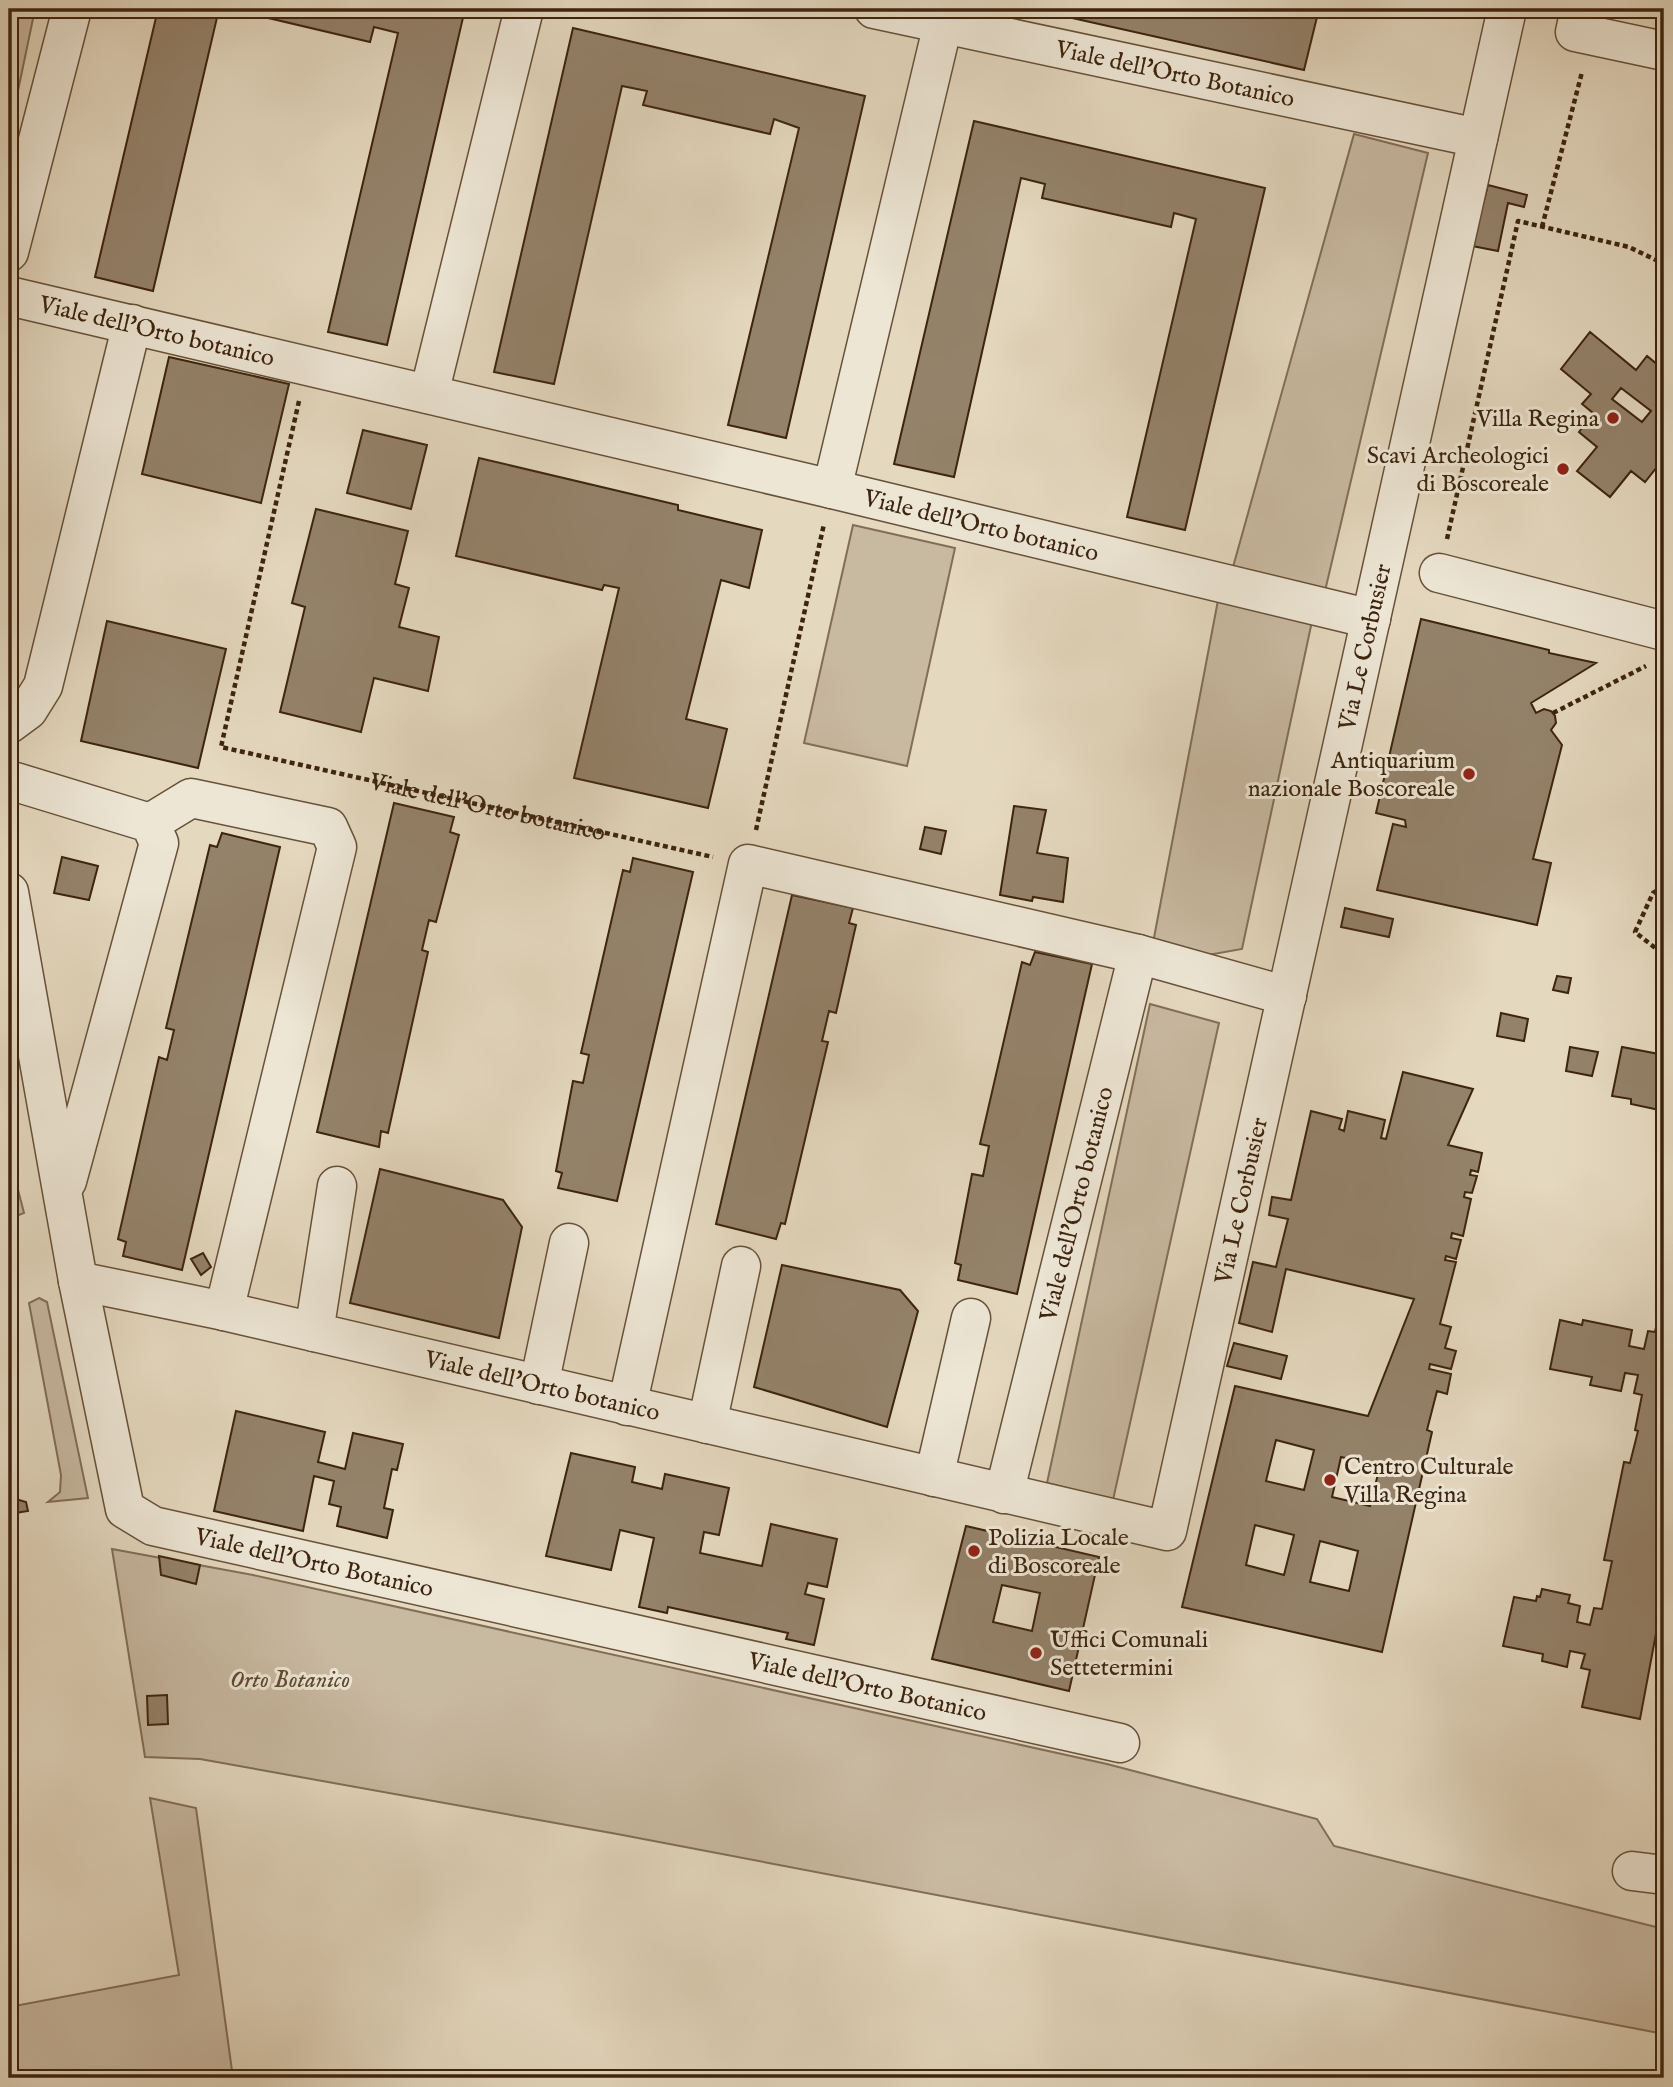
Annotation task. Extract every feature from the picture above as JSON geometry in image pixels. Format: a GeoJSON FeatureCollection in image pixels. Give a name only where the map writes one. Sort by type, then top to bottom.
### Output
{"type":"FeatureCollection","features":[{"type":"Feature","properties":{"kind":"street"},"geometry":{"type":"LineString","coordinates":[[9,252],[72,9]]}},
{"type":"Feature","properties":{"kind":"street"},"geometry":{"type":"LineString","coordinates":[[429,394],[524,9]]}},
{"type":"Feature","properties":{"kind":"street","name":"Viale dell'Orto Botanico"},"geometry":{"type":"LineString","coordinates":[[874,9],[1478,138]]}},
{"type":"Feature","properties":{"kind":"street","name":"Via Le Corbusier"},"geometry":{"type":"LineString","coordinates":[[1167,1531],[1507,9]]}},
{"type":"Feature","properties":{"kind":"street"},"geometry":{"type":"LineString","coordinates":[[1586,22],[1664,51]]}},
{"type":"Feature","properties":{"kind":"street"},"geometry":{"type":"LineString","coordinates":[[832,489],[943,24]]}},
{"type":"Feature","properties":{"kind":"street","name":"Viale dell'Orto botanico"},"geometry":{"type":"LineString","coordinates":[[9,296],[832,489],[1371,619]]}},
{"type":"Feature","properties":{"kind":"street"},"geometry":{"type":"LineString","coordinates":[[9,724],[28,710],[43,686],[132,324]]}},
{"type":"Feature","properties":{"kind":"street"},"geometry":{"type":"LineString","coordinates":[[1439,573],[1658,647]]}},
{"type":"Feature","properties":{"kind":"street"},"geometry":{"type":"LineString","coordinates":[[9,780],[150,823],[191,798],[328,827],[337,848],[224,1311]]}},
{"type":"Feature","properties":{"kind":"street"},"geometry":{"type":"LineString","coordinates":[[64,1194],[159,844],[150,823]]}},
{"type":"Feature","properties":{"kind":"street"},"geometry":{"type":"LineString","coordinates":[[626,1406],[748,864],[1138,954],[1287,996]]}},
{"type":"Feature","properties":{"kind":"street","name":"Viale dell'Orto Botanico"},"geometry":{"type":"LineString","coordinates":[[9,892],[78,1282],[125,1509],[153,1526],[1120,1743]]}},
{"type":"Feature","properties":{"kind":"street","name":"Viale dell'Orto botanico"},"geometry":{"type":"LineString","coordinates":[[1004,1494],[1138,954]]}},
{"type":"Feature","properties":{"kind":"street"},"geometry":{"type":"LineString","coordinates":[[314,1332],[337,1186]]}},
{"type":"Feature","properties":{"kind":"street"},"geometry":{"type":"LineString","coordinates":[[539,1385],[569,1243]]}},
{"type":"Feature","properties":{"kind":"street"},"geometry":{"type":"LineString","coordinates":[[707,1424],[741,1266]]}},
{"type":"Feature","properties":{"kind":"street","name":"Viale dell'Orto botanico"},"geometry":{"type":"LineString","coordinates":[[78,1282],[224,1311],[1167,1531]]}},
{"type":"Feature","properties":{"kind":"street"},"geometry":{"type":"LineString","coordinates":[[934,1477],[971,1318]]}},
{"type":"Feature","properties":{"kind":"path"},"geometry":{"type":"LineString","coordinates":[[1542,227],[1586,22]]}},
{"type":"Feature","properties":{"kind":"path"},"geometry":{"type":"LineString","coordinates":[[1439,573],[1518,221],[1629,247],[1664,264]]}},
{"type":"Feature","properties":{"kind":"path","name":"Viale dell'Orto botanico"},"geometry":{"type":"LineString","coordinates":[[307,366],[220,747],[748,864]]}},
{"type":"Feature","properties":{"kind":"path"},"geometry":{"type":"LineString","coordinates":[[748,864],[832,489]]}},
{"type":"Feature","properties":{"kind":"path"},"geometry":{"type":"LineString","coordinates":[[1553,713],[1658,647]]}},
{"type":"Feature","properties":{"kind":"path"},"geometry":{"type":"LineString","coordinates":[[1664,886],[1653,893],[1635,932],[1664,956]]}},
{"type":"Feature","properties":{"kind":"green space"},"geometry":{"type":"Polygon","coordinates":[[[9,9],[35,9],[9,134],[9,9]]]}},
{"type":"Feature","properties":{"kind":"green space"},"geometry":{"type":"Polygon","coordinates":[[[1354,134],[1428,153],[1325,591],[1233,567],[1354,134]]]}},
{"type":"Feature","properties":{"kind":"green space"},"geometry":{"type":"Polygon","coordinates":[[[853,525],[955,548],[907,766],[804,743],[853,525]]]}},
{"type":"Feature","properties":{"kind":"green space"},"geometry":{"type":"Polygon","coordinates":[[[1219,595],[1314,612],[1242,949],[1208,955],[1153,943],[1219,595]]]}},
{"type":"Feature","properties":{"kind":"green space"},"geometry":{"type":"Polygon","coordinates":[[[1150,1004],[1219,1023],[1113,1500],[1047,1483],[1150,1004]]]}},
{"type":"Feature","properties":{"kind":"green space"},"geometry":{"type":"Polygon","coordinates":[[[9,1155],[24,1213],[9,1219],[9,1155]]]}},
{"type":"Feature","properties":{"kind":"green space"},"geometry":{"type":"Polygon","coordinates":[[[39,1298],[47,1302],[88,1498],[48,1502],[60,1492],[61,1475],[29,1303],[39,1298]]]}},
{"type":"Feature","properties":{"kind":"green space","name":"Orto Botanico"},"geometry":{"type":"Polygon","coordinates":[[[112,1549],[253,1575],[1107,1764],[1317,1819],[1334,1846],[1664,1929],[1664,2034],[617,1834],[200,1759],[145,1757],[112,1549]]]}},
{"type":"Feature","properties":{"kind":"green space"},"geometry":{"type":"Polygon","coordinates":[[[150,1798],[196,1808],[233,2078],[9,2078],[9,2007],[179,1975],[150,1798]]]}},
{"type":"Feature","properties":{"kind":"building"},"geometry":{"type":"Polygon","coordinates":[[[158,9],[219,9],[153,291],[95,277],[158,9]]]}},
{"type":"Feature","properties":{"kind":"building"},"geometry":{"type":"Polygon","coordinates":[[[244,9],[465,9],[387,345],[328,332],[398,33],[374,27],[370,42],[243,12],[244,9]]]}},
{"type":"Feature","properties":{"kind":"building"},"geometry":{"type":"Polygon","coordinates":[[[1032,9],[1298,9],[1318,13],[1304,70],[1032,9]]]}},
{"type":"Feature","properties":{"kind":"building"},"geometry":{"type":"Polygon","coordinates":[[[573,28],[865,96],[786,438],[728,425],[799,128],[774,119],[770,134],[643,105],[647,91],[622,86],[554,384],[494,372],[573,28]]]}},
{"type":"Feature","properties":{"kind":"building"},"geometry":{"type":"Polygon","coordinates":[[[974,121],[1265,188],[1185,530],[1127,517],[1196,219],[1174,213],[1171,227],[1042,198],[1045,184],[1021,178],[954,477],[894,464],[974,121]]]}},
{"type":"Feature","properties":{"kind":"building"},"geometry":{"type":"Polygon","coordinates":[[[1488,185],[1527,195],[1524,207],[1508,203],[1498,251],[1472,246],[1488,185]]]}},
{"type":"Feature","properties":{"kind":"building","name":"Villa Regina"},"geometry":{"type":"Polygon","coordinates":[[[1590,332],[1636,370],[1647,356],[1664,370],[1664,458],[1645,482],[1631,471],[1610,497],[1577,471],[1597,447],[1579,432],[1593,413],[1582,404],[1591,394],[1561,369],[1590,332]],[[1621,388],[1612,399],[1642,422],[1651,411],[1621,388]]]}},
{"type":"Feature","properties":{"kind":"building"},"geometry":{"type":"Polygon","coordinates":[[[169,357],[289,384],[261,503],[142,474],[169,357]]]}},
{"type":"Feature","properties":{"kind":"building"},"geometry":{"type":"Polygon","coordinates":[[[363,430],[427,445],[411,509],[347,493],[363,430]]]}},
{"type":"Feature","properties":{"kind":"building"},"geometry":{"type":"Polygon","coordinates":[[[479,458],[678,505],[678,510],[762,530],[749,588],[721,580],[686,719],[727,729],[708,808],[574,778],[619,588],[604,585],[602,590],[456,556],[479,458]]]}},
{"type":"Feature","properties":{"kind":"building"},"geometry":{"type":"Polygon","coordinates":[[[316,509],[408,531],[395,584],[409,588],[399,627],[439,637],[428,691],[374,678],[361,732],[280,712],[305,607],[292,603],[316,509]]]}},
{"type":"Feature","properties":{"kind":"building","name":"Antiquarium nazionale Boscoreale"},"geometry":{"type":"Polygon","coordinates":[[[1421,619],[1596,663],[1531,703],[1536,713],[1544,709],[1555,716],[1556,723],[1551,730],[1562,745],[1533,859],[1551,863],[1537,925],[1377,890],[1393,824],[1406,827],[1405,820],[1376,813],[1421,619]]]}},
{"type":"Feature","properties":{"kind":"building"},"geometry":{"type":"Polygon","coordinates":[[[107,621],[226,649],[198,768],[81,741],[107,621]]]}},
{"type":"Feature","properties":{"kind":"building"},"geometry":{"type":"Polygon","coordinates":[[[394,803],[454,817],[450,832],[459,835],[436,922],[429,920],[422,950],[428,952],[388,1133],[381,1131],[379,1147],[317,1132],[394,803]]]}},
{"type":"Feature","properties":{"kind":"building"},"geometry":{"type":"Polygon","coordinates":[[[1014,806],[1046,810],[1037,853],[1068,858],[1063,902],[1033,897],[1032,901],[1000,895],[1014,806]]]}},
{"type":"Feature","properties":{"kind":"building"},"geometry":{"type":"Polygon","coordinates":[[[925,827],[946,831],[941,854],[920,849],[925,827]]]}},
{"type":"Feature","properties":{"kind":"building"},"geometry":{"type":"Polygon","coordinates":[[[222,833],[280,847],[182,1270],[123,1256],[126,1242],[118,1239],[159,1057],[167,1060],[174,1030],[166,1028],[210,845],[217,847],[222,833]]]}},
{"type":"Feature","properties":{"kind":"building"},"geometry":{"type":"Polygon","coordinates":[[[62,857],[98,866],[89,900],[54,893],[62,857]]]}},
{"type":"Feature","properties":{"kind":"building"},"geometry":{"type":"Polygon","coordinates":[[[633,858],[693,872],[617,1201],[558,1188],[562,1173],[556,1171],[573,1081],[583,1083],[589,1055],[581,1053],[623,870],[630,872],[633,858]]]}},
{"type":"Feature","properties":{"kind":"building"},"geometry":{"type":"Polygon","coordinates":[[[792,895],[853,908],[849,923],[856,925],[836,1013],[829,1011],[822,1041],[828,1042],[785,1224],[781,1223],[776,1239],[716,1224],[792,895]]]}},
{"type":"Feature","properties":{"kind":"building"},"geometry":{"type":"Polygon","coordinates":[[[1345,908],[1393,919],[1389,937],[1341,927],[1345,908]]]}},
{"type":"Feature","properties":{"kind":"building"},"geometry":{"type":"Polygon","coordinates":[[[1035,952],[1092,964],[1017,1294],[958,1280],[961,1265],[955,1263],[972,1174],[983,1176],[989,1146],[980,1144],[1022,962],[1030,965],[1035,952]]]}},
{"type":"Feature","properties":{"kind":"building"},"geometry":{"type":"Polygon","coordinates":[[[1557,976],[1571,978],[1568,993],[1553,990],[1557,976]]]}},
{"type":"Feature","properties":{"kind":"building"},"geometry":{"type":"Polygon","coordinates":[[[1501,1013],[1528,1019],[1524,1041],[1497,1036],[1501,1013]]]}},
{"type":"Feature","properties":{"kind":"building"},"geometry":{"type":"Polygon","coordinates":[[[1660,1046],[1664,1047],[1664,1111],[1631,1104],[1631,1099],[1612,1096],[1622,1047],[1659,1054],[1660,1046]]]}},
{"type":"Feature","properties":{"kind":"building"},"geometry":{"type":"Polygon","coordinates":[[[1570,1047],[1598,1052],[1592,1076],[1566,1071],[1570,1047]]]}},
{"type":"Feature","properties":{"kind":"building"},"geometry":{"type":"Polygon","coordinates":[[[1403,1072],[1473,1089],[1448,1145],[1482,1153],[1478,1172],[1471,1170],[1470,1175],[1477,1176],[1472,1193],[1465,1192],[1464,1197],[1471,1199],[1463,1236],[1452,1233],[1451,1238],[1461,1240],[1456,1259],[1446,1256],[1445,1260],[1456,1262],[1440,1324],[1451,1327],[1445,1348],[1456,1351],[1451,1369],[1430,1364],[1429,1369],[1451,1374],[1447,1394],[1437,1391],[1427,1430],[1432,1432],[1382,1652],[1182,1607],[1235,1386],[1368,1416],[1414,1299],[1286,1269],[1272,1332],[1239,1323],[1253,1262],[1276,1267],[1288,1219],[1269,1215],[1272,1197],[1291,1200],[1311,1111],[1342,1119],[1339,1129],[1344,1131],[1348,1111],[1385,1120],[1381,1138],[1386,1139],[1403,1072]],[[1276,1440],[1266,1481],[1304,1490],[1314,1450],[1276,1440]],[[1341,1457],[1332,1497],[1370,1506],[1380,1466],[1341,1457]],[[1255,1525],[1246,1565],[1284,1575],[1294,1535],[1255,1525]],[[1320,1541],[1310,1582],[1349,1591],[1358,1551],[1320,1541]]]}},
{"type":"Feature","properties":{"kind":"building"},"geometry":{"type":"Polygon","coordinates":[[[9,1165],[16,1192],[12,1198],[9,1198],[9,1165]]]}},
{"type":"Feature","properties":{"kind":"building"},"geometry":{"type":"Polygon","coordinates":[[[380,1169],[503,1200],[522,1227],[499,1338],[350,1303],[380,1169]]]}},
{"type":"Feature","properties":{"kind":"building"},"geometry":{"type":"Polygon","coordinates":[[[1664,1251],[1664,1284],[1658,1283],[1664,1251]]]}},
{"type":"Feature","properties":{"kind":"building"},"geometry":{"type":"Polygon","coordinates":[[[203,1253],[211,1267],[201,1275],[191,1259],[203,1253]]]}},
{"type":"Feature","properties":{"kind":"building"},"geometry":{"type":"Polygon","coordinates":[[[782,1265],[900,1290],[918,1311],[887,1427],[754,1387],[782,1265]]]}},
{"type":"Feature","properties":{"kind":"building"},"geometry":{"type":"Polygon","coordinates":[[[1664,1289],[1664,1591],[1640,1719],[1582,1707],[1590,1670],[1581,1668],[1585,1654],[1570,1651],[1567,1667],[1542,1661],[1543,1654],[1503,1646],[1514,1597],[1536,1601],[1542,1589],[1570,1595],[1568,1603],[1580,1606],[1577,1622],[1590,1625],[1594,1608],[1602,1609],[1612,1561],[1604,1560],[1624,1462],[1630,1463],[1638,1431],[1635,1430],[1642,1395],[1634,1393],[1638,1375],[1625,1373],[1621,1391],[1590,1385],[1592,1377],[1550,1369],[1560,1320],[1582,1325],[1583,1320],[1632,1330],[1629,1346],[1644,1349],[1648,1331],[1655,1332],[1664,1289]]]}},
{"type":"Feature","properties":{"kind":"building"},"geometry":{"type":"Polygon","coordinates":[[[1234,1343],[1287,1356],[1281,1379],[1227,1366],[1234,1343]]]}},
{"type":"Feature","properties":{"kind":"building"},"geometry":{"type":"Polygon","coordinates":[[[236,1411],[325,1432],[318,1462],[345,1469],[353,1433],[403,1444],[397,1470],[392,1469],[384,1508],[393,1510],[387,1538],[337,1526],[341,1507],[329,1504],[334,1481],[314,1476],[303,1531],[214,1511],[236,1411]]]}},
{"type":"Feature","properties":{"kind":"building"},"geometry":{"type":"Polygon","coordinates":[[[571,1453],[635,1467],[632,1482],[662,1489],[665,1474],[729,1488],[719,1535],[704,1532],[700,1553],[762,1566],[771,1524],[837,1539],[827,1587],[808,1583],[805,1594],[824,1599],[814,1645],[786,1639],[788,1633],[668,1607],[667,1613],[639,1607],[654,1538],[620,1530],[611,1570],[546,1556],[571,1453]]]}},
{"type":"Feature","properties":{"kind":"building"},"geometry":{"type":"Polygon","coordinates":[[[9,1497],[26,1502],[28,1511],[9,1514],[9,1497]]]}},
{"type":"Feature","properties":{"kind":"building"},"geometry":{"type":"Polygon","coordinates":[[[966,1526],[1099,1557],[1069,1691],[932,1659],[966,1526]],[[1002,1585],[993,1622],[1032,1631],[1040,1593],[1002,1585]]]}},
{"type":"Feature","properties":{"kind":"building"},"geometry":{"type":"Polygon","coordinates":[[[159,1556],[200,1565],[196,1584],[161,1575],[159,1556]]]}},
{"type":"Feature","properties":{"kind":"building"},"geometry":{"type":"Polygon","coordinates":[[[167,1695],[168,1724],[148,1725],[147,1696],[167,1695]]]}},
{"type":"Feature","properties":{"kind":"place","name":"Villa Regina"},"geometry":{"type":"Point","coordinates":[1613,418]}},
{"type":"Feature","properties":{"kind":"place","name":"Scavi Archeologici di Boscoreale"},"geometry":{"type":"Point","coordinates":[1563,469]}},
{"type":"Feature","properties":{"kind":"place","name":"Antiquarium nazionale Boscoreale"},"geometry":{"type":"Point","coordinates":[1469,774]}},
{"type":"Feature","properties":{"kind":"place","name":"Centro Culturale Villa Regina"},"geometry":{"type":"Point","coordinates":[1330,1480]}},
{"type":"Feature","properties":{"kind":"place","name":"Polizia Locale di Boscoreale"},"geometry":{"type":"Point","coordinates":[974,1551]}},
{"type":"Feature","properties":{"kind":"place","name":"Uffici Comunali Settetermini"},"geometry":{"type":"Point","coordinates":[1036,1653]}}]}
